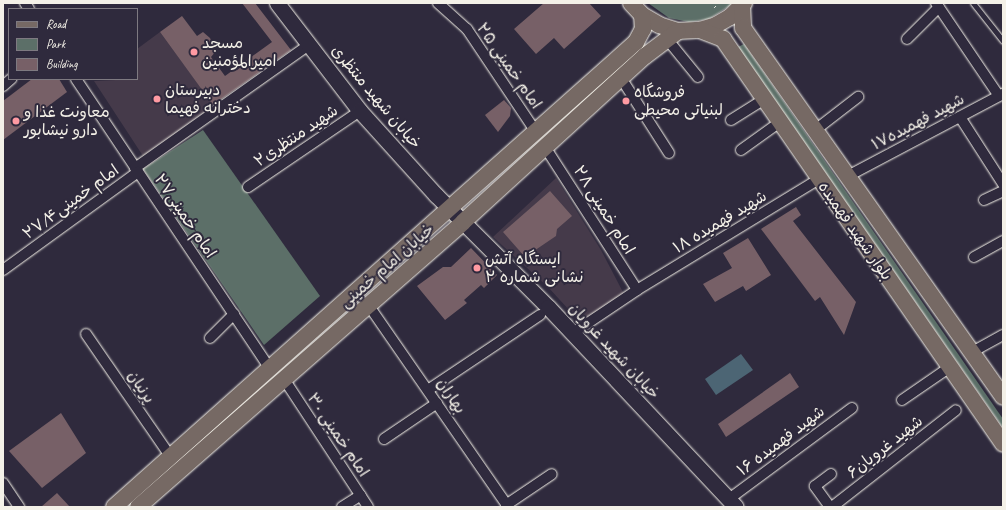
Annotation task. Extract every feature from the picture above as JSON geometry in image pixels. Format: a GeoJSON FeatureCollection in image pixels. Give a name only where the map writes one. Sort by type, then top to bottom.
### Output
{"type":"FeatureCollection","features":[{"type":"Feature","properties":{"kind":"main road"},"geometry":{"type":"LineString","coordinates":[[631,3],[642,15],[673,35],[700,30],[722,22],[743,4]]}},
{"type":"Feature","properties":{"kind":"main road","name":"بلوار شهید فهمیده"},"geometry":{"type":"LineString","coordinates":[[743,4],[744,28],[846,177],[1003,397]]}},
{"type":"Feature","properties":{"kind":"main road","name":"خیابان امام خمینی"},"geometry":{"type":"LineString","coordinates":[[114,507],[450,210],[636,42],[643,29],[642,15]]}},
{"type":"Feature","properties":{"kind":"main road","name":"بلوار شهید فهمیده"},"geometry":{"type":"LineString","coordinates":[[700,30],[723,39],[1003,443]]}},
{"type":"Feature","properties":{"kind":"main road","name":"خیابان امام خمینی"},"geometry":{"type":"LineString","coordinates":[[144,505],[367,303],[463,222],[621,78],[673,35]]}},
{"type":"Feature","properties":{"kind":"street","name":"خیابان شهید منتظری"},"geometry":{"type":"LineString","coordinates":[[277,3],[360,111],[450,210],[463,222]]}},
{"type":"Feature","properties":{"kind":"street","name":"امام خمینی ۲۵"},"geometry":{"type":"LineString","coordinates":[[438,3],[467,30],[536,132]]}},
{"type":"Feature","properties":{"kind":"street"},"geometry":{"type":"LineString","coordinates":[[906,39],[938,5],[1001,95]]}},
{"type":"Feature","properties":{"kind":"street"},"geometry":{"type":"LineString","coordinates":[[673,35],[698,77]]}},
{"type":"Feature","properties":{"kind":"street","name":"امام خمینی۲۷/۴"},"geometry":{"type":"LineString","coordinates":[[3,270],[136,170],[309,45]]}},
{"type":"Feature","properties":{"kind":"street"},"geometry":{"type":"LineString","coordinates":[[621,78],[669,153]]}},
{"type":"Feature","properties":{"kind":"street","name":"امام خمینی۲۷"},"geometry":{"type":"LineString","coordinates":[[77,80],[270,369]]}},
{"type":"Feature","properties":{"kind":"street","name":"شهید فهمیده۱۷"},"geometry":{"type":"LineString","coordinates":[[846,177],[1001,95]]}},
{"type":"Feature","properties":{"kind":"street"},"geometry":{"type":"LineString","coordinates":[[814,131],[858,97]]}},
{"type":"Feature","properties":{"kind":"street"},"geometry":{"type":"LineString","coordinates":[[731,120],[764,99]]}},
{"type":"Feature","properties":{"kind":"street","name":"شهید منتظری۲"},"geometry":{"type":"LineString","coordinates":[[248,187],[360,111]]}},
{"type":"Feature","properties":{"kind":"street"},"geometry":{"type":"LineString","coordinates":[[960,117],[1000,172],[1003,184]]}},
{"type":"Feature","properties":{"kind":"street"},"geometry":{"type":"LineString","coordinates":[[741,150],[780,122]]}},
{"type":"Feature","properties":{"kind":"street","name":"امام خمینی ۲۸"},"geometry":{"type":"LineString","coordinates":[[545,147],[637,290]]}},
{"type":"Feature","properties":{"kind":"street","name":"شهید فهمیده ۱۸"},"geometry":{"type":"LineString","coordinates":[[573,333],[637,290],[819,179]]}},
{"type":"Feature","properties":{"kind":"street"},"geometry":{"type":"LineString","coordinates":[[984,200],[1003,190]]}},
{"type":"Feature","properties":{"kind":"street","name":"خیابان شهید غرویان"},"geometry":{"type":"LineString","coordinates":[[463,222],[573,333],[732,503]]}},
{"type":"Feature","properties":{"kind":"street"},"geometry":{"type":"LineString","coordinates":[[974,257],[1003,241]]}},
{"type":"Feature","properties":{"kind":"street","name":"بهاران"},"geometry":{"type":"LineString","coordinates":[[367,303],[507,506]]}},
{"type":"Feature","properties":{"kind":"street"},"geometry":{"type":"LineString","coordinates":[[210,338],[234,314]]}},
{"type":"Feature","properties":{"kind":"street"},"geometry":{"type":"LineString","coordinates":[[428,390],[540,315]]}},
{"type":"Feature","properties":{"kind":"street","name":"پرنیان"},"geometry":{"type":"LineString","coordinates":[[86,334],[171,457]]}},
{"type":"Feature","properties":{"kind":"street"},"geometry":{"type":"LineString","coordinates":[[972,352],[1003,335]]}},
{"type":"Feature","properties":{"kind":"street"},"geometry":{"type":"LineString","coordinates":[[902,400],[950,367]]}},
{"type":"Feature","properties":{"kind":"street","name":"امام خمینی ۳۰"},"geometry":{"type":"LineString","coordinates":[[284,379],[368,507]]}},
{"type":"Feature","properties":{"kind":"street"},"geometry":{"type":"LineString","coordinates":[[384,439],[437,403]]}},
{"type":"Feature","properties":{"kind":"street","name":"شهید فهمیده ۱۶"},"geometry":{"type":"LineString","coordinates":[[732,503],[852,408]]}},
{"type":"Feature","properties":{"kind":"street","name":"شهید غرویان۶"},"geometry":{"type":"LineString","coordinates":[[831,507],[956,410]]}},
{"type":"Feature","properties":{"kind":"street"},"geometry":{"type":"LineString","coordinates":[[507,506],[552,474]]}},
{"type":"Feature","properties":{"kind":"street"},"geometry":{"type":"LineString","coordinates":[[831,474],[815,486],[831,507]]}},
{"type":"Feature","properties":{"kind":"street"},"geometry":{"type":"LineString","coordinates":[[3,483],[19,507]]}},
{"type":"Feature","properties":{"kind":"street"},"geometry":{"type":"LineString","coordinates":[[342,507],[361,495]]}},
{"type":"Feature","properties":{"kind":"lane"},"geometry":{"type":"LineString","coordinates":[[973,3],[1003,41]]}},
{"type":"Feature","properties":{"kind":"shaded area","name":"دبیرستان دخترانه فهیما"},"geometry":{"type":"Polygon","coordinates":[[[160,32],[214,106],[143,156],[94,81],[138,80],[138,48],[160,32]]]}},
{"type":"Feature","properties":{"kind":"shaded area"},"geometry":{"type":"Polygon","coordinates":[[[556,178],[601,250],[625,296],[581,323],[548,287],[493,237],[556,178]]]}},
{"type":"Feature","properties":{"kind":"green space"},"geometry":{"type":"Polygon","coordinates":[[[648,3],[734,3],[709,19],[689,22],[669,18],[648,3]]]}},
{"type":"Feature","properties":{"kind":"green space"},"geometry":{"type":"Polygon","coordinates":[[[744,44],[1003,419],[1003,428],[738,47],[744,44]]]}},
{"type":"Feature","properties":{"kind":"green space"},"geometry":{"type":"Polygon","coordinates":[[[203,130],[320,296],[264,345],[143,169],[203,130]]]}},
{"type":"Feature","properties":{"kind":"water"},"geometry":{"type":"Polygon","coordinates":[[[741,354],[753,370],[716,395],[705,379],[741,354]]]}},
{"type":"Feature","properties":{"kind":"building"},"geometry":{"type":"Polygon","coordinates":[[[242,3],[255,3],[291,50],[213,105],[160,32],[182,16],[197,36],[203,32],[210,38],[216,51],[211,57],[225,76],[272,42],[242,3]]]}},
{"type":"Feature","properties":{"kind":"building"},"geometry":{"type":"Polygon","coordinates":[[[544,3],[589,3],[601,16],[564,49],[554,38],[536,54],[514,29],[544,3]]]}},
{"type":"Feature","properties":{"kind":"building","name":"معاونت غذا و دارو نیشابور"},"geometry":{"type":"Polygon","coordinates":[[[31,80],[60,80],[67,92],[3,140],[3,101],[31,80]]]}},
{"type":"Feature","properties":{"kind":"building"},"geometry":{"type":"Polygon","coordinates":[[[504,100],[511,108],[510,116],[498,132],[485,115],[504,100]]]}},
{"type":"Feature","properties":{"kind":"building"},"geometry":{"type":"Polygon","coordinates":[[[550,191],[572,216],[557,229],[556,236],[525,257],[503,232],[550,191]]]}},
{"type":"Feature","properties":{"kind":"building"},"geometry":{"type":"Polygon","coordinates":[[[796,207],[801,215],[793,221],[856,302],[844,335],[820,297],[815,301],[761,229],[796,207]]]}},
{"type":"Feature","properties":{"kind":"building"},"geometry":{"type":"Polygon","coordinates":[[[748,238],[771,275],[746,291],[743,286],[715,302],[703,284],[732,268],[723,253],[748,238]]]}},
{"type":"Feature","properties":{"kind":"building"},"geometry":{"type":"Polygon","coordinates":[[[471,248],[497,275],[484,288],[481,285],[464,300],[467,303],[445,320],[417,286],[443,267],[451,267],[471,248]]]}},
{"type":"Feature","properties":{"kind":"building"},"geometry":{"type":"Polygon","coordinates":[[[790,373],[799,387],[726,437],[718,424],[790,373]]]}},
{"type":"Feature","properties":{"kind":"building"},"geometry":{"type":"Polygon","coordinates":[[[61,413],[86,453],[42,488],[9,451],[61,413]]]}},
{"type":"Feature","properties":{"kind":"building"},"geometry":{"type":"Polygon","coordinates":[[[57,493],[70,507],[41,507],[57,493]]]}},
{"type":"Feature","properties":{"kind":"place","name":"مسجد امیرالمؤمنین"},"geometry":{"type":"Point","coordinates":[194,52]}},
{"type":"Feature","properties":{"kind":"place","name":"دبیرستان دخترانه فهیما"},"geometry":{"type":"Point","coordinates":[157,99]}},
{"type":"Feature","properties":{"kind":"place","name":"فروشگاه لبنیاتی محیطی"},"geometry":{"type":"Point","coordinates":[626,101]}},
{"type":"Feature","properties":{"kind":"place","name":"معاونت غذا و دارو نیشابور"},"geometry":{"type":"Point","coordinates":[16,121]}},
{"type":"Feature","properties":{"kind":"place","name":"ایستگاه آتش نشانی شماره ۲"},"geometry":{"type":"Point","coordinates":[477,268]}}]}
